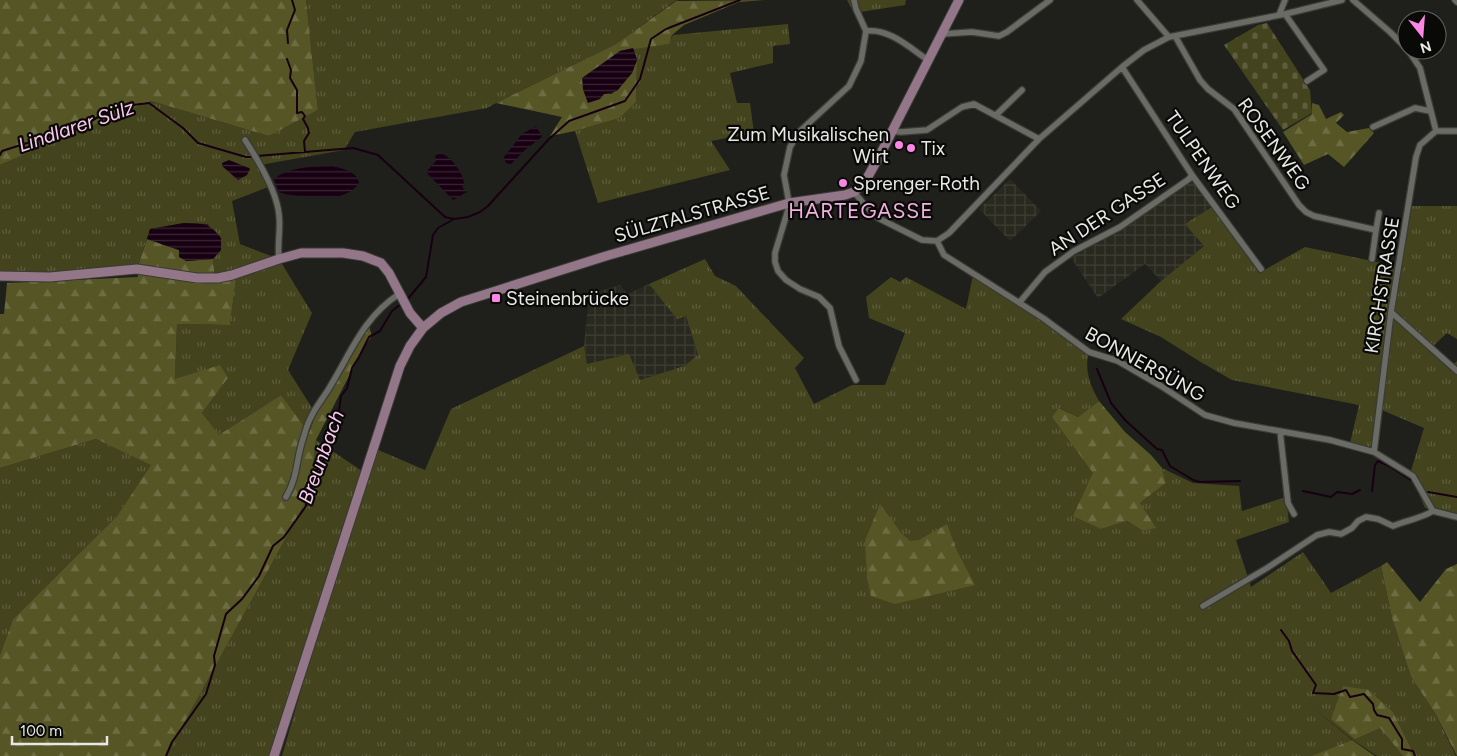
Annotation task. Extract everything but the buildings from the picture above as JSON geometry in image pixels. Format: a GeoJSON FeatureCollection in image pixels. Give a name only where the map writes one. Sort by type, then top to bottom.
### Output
{"type":"FeatureCollection","features":[{"type":"Feature","properties":{"kind":"main road"},"geometry":{"type":"LineString","coordinates":[[854,192],[866,180],[958,0]]}},
{"type":"Feature","properties":{"kind":"main road","name":"SÜLZTALSTRASSE"},"geometry":{"type":"LineString","coordinates":[[423,328],[441,313],[461,302],[611,254],[789,203],[854,192]]}},
{"type":"Feature","properties":{"kind":"main road"},"geometry":{"type":"LineString","coordinates":[[0,276],[50,277],[137,269],[197,278],[218,278],[301,253],[323,252],[363,256],[381,263],[385,267],[410,314],[423,328],[410,346],[400,366],[274,756]]}},
{"type":"Feature","properties":{"kind":"street"},"geometry":{"type":"LineString","coordinates":[[854,0],[866,31],[861,61],[849,86],[799,132],[790,147],[784,175],[789,203],[775,253],[775,262],[778,271],[786,280],[800,289],[819,297],[830,308],[839,346],[856,380]]}},
{"type":"Feature","properties":{"kind":"street"},"geometry":{"type":"LineString","coordinates":[[942,34],[972,32],[999,36],[1050,0]]}},
{"type":"Feature","properties":{"kind":"street","name":"ROSENWEG"},"geometry":{"type":"LineString","coordinates":[[1137,0],[1172,37],[1208,89],[1234,108],[1299,205],[1306,212],[1314,216],[1376,230]]}},
{"type":"Feature","properties":{"kind":"street"},"geometry":{"type":"LineString","coordinates":[[1285,0],[1282,14],[1324,70],[1308,81]]}},
{"type":"Feature","properties":{"kind":"street"},"geometry":{"type":"LineString","coordinates":[[854,192],[878,218],[922,240],[929,242],[937,241],[949,233],[1039,139],[1144,50],[1172,37],[1342,0]]}},
{"type":"Feature","properties":{"kind":"street"},"geometry":{"type":"LineString","coordinates":[[1352,0],[1397,39]]}},
{"type":"Feature","properties":{"kind":"street"},"geometry":{"type":"LineString","coordinates":[[866,31],[874,30],[890,35],[928,60]]}},
{"type":"Feature","properties":{"kind":"street"},"geometry":{"type":"LineString","coordinates":[[1415,60],[1420,68],[1436,131],[1457,131]]}},
{"type":"Feature","properties":{"kind":"street","name":"TULPENWEG"},"geometry":{"type":"LineString","coordinates":[[1122,67],[1192,175],[1261,269]]}},
{"type":"Feature","properties":{"kind":"street"},"geometry":{"type":"LineString","coordinates":[[996,114],[1022,90]]}},
{"type":"Feature","properties":{"kind":"street"},"geometry":{"type":"LineString","coordinates":[[892,131],[927,130],[962,106],[974,104],[996,114],[1039,139]]}},
{"type":"Feature","properties":{"kind":"street"},"geometry":{"type":"LineString","coordinates":[[1373,127],[1416,108],[1430,111]]}},
{"type":"Feature","properties":{"kind":"street","name":"KIRCHSTRASSE"},"geometry":{"type":"LineString","coordinates":[[1374,452],[1391,312],[1416,157],[1420,145],[1436,131]]}},
{"type":"Feature","properties":{"kind":"street"},"geometry":{"type":"LineString","coordinates":[[245,140],[278,205],[279,259]]}},
{"type":"Feature","properties":{"kind":"street","name":"AN DER GASSE"},"geometry":{"type":"LineString","coordinates":[[1020,303],[1045,272],[1074,251],[1120,227],[1192,175]]}},
{"type":"Feature","properties":{"kind":"street"},"geometry":{"type":"LineString","coordinates":[[1372,259],[1379,213]]}},
{"type":"Feature","properties":{"kind":"street","name":"BONNERSÜNG"},"geometry":{"type":"LineString","coordinates":[[937,241],[944,255],[972,275],[1007,294],[1088,352],[1118,361],[1205,415],[1234,423],[1330,440],[1374,452],[1413,476],[1433,510]]}},
{"type":"Feature","properties":{"kind":"street"},"geometry":{"type":"LineString","coordinates":[[286,497],[292,486],[298,466],[299,449],[311,417],[332,384],[362,329],[387,302],[402,300]]}},
{"type":"Feature","properties":{"kind":"street"},"geometry":{"type":"LineString","coordinates":[[1391,312],[1457,371]]}},
{"type":"Feature","properties":{"kind":"street"},"geometry":{"type":"LineString","coordinates":[[1280,431],[1288,503],[1294,514]]}},
{"type":"Feature","properties":{"kind":"street"},"geometry":{"type":"LineString","coordinates":[[1203,606],[1317,536],[1329,532],[1341,534],[1366,517],[1378,519],[1393,526],[1409,519],[1427,515],[1433,510],[1457,517]]}},
{"type":"Feature","properties":{"kind":"shaded area"},"geometry":{"type":"Polygon","coordinates":[[[633,48],[637,60],[632,73],[617,91],[604,94],[600,99],[588,103],[583,89],[582,78],[620,51],[633,48]]]}},
{"type":"Feature","properties":{"kind":"shaded area"},"geometry":{"type":"Polygon","coordinates":[[[536,126],[542,137],[511,164],[506,163],[504,157],[522,134],[536,126]]]}},
{"type":"Feature","properties":{"kind":"shaded area"},"geometry":{"type":"Polygon","coordinates":[[[440,153],[456,166],[462,175],[464,184],[462,187],[467,192],[453,200],[426,172],[436,161],[435,156],[440,153]]]}},
{"type":"Feature","properties":{"kind":"shaded area"},"geometry":{"type":"Polygon","coordinates":[[[229,160],[249,168],[247,175],[238,180],[222,166],[222,163],[229,160]]]}},
{"type":"Feature","properties":{"kind":"shaded area"},"geometry":{"type":"Polygon","coordinates":[[[332,166],[352,173],[359,183],[355,188],[342,195],[309,197],[279,192],[274,179],[294,169],[332,166]]]}},
{"type":"Feature","properties":{"kind":"shaded area"},"geometry":{"type":"Polygon","coordinates":[[[1010,179],[1041,211],[1010,241],[979,209],[1010,179]]]}},
{"type":"Feature","properties":{"kind":"shaded area"},"geometry":{"type":"Polygon","coordinates":[[[1193,181],[1212,207],[1186,224],[1204,246],[1161,281],[1145,264],[1098,298],[1071,258],[1193,181]]]}},
{"type":"Feature","properties":{"kind":"shaded area"},"geometry":{"type":"Polygon","coordinates":[[[184,223],[209,226],[221,238],[221,250],[213,259],[186,261],[179,257],[179,250],[147,239],[150,229],[184,223]]]}},
{"type":"Feature","properties":{"kind":"shaded area"},"geometry":{"type":"Polygon","coordinates":[[[649,284],[676,318],[686,316],[698,355],[684,366],[640,380],[587,364],[584,346],[589,294],[620,285],[627,294],[649,284]]]}},
{"type":"Feature","properties":{"kind":"green space"},"geometry":{"type":"Polygon","coordinates":[[[0,0],[306,0],[318,110],[269,136],[151,101],[0,165],[0,0]]]}},
{"type":"Feature","properties":{"kind":"green space"},"geometry":{"type":"Polygon","coordinates":[[[306,0],[679,0],[616,44],[487,108],[355,132],[344,150],[260,165],[268,187],[232,201],[240,244],[279,259],[312,313],[288,370],[316,414],[308,434],[281,395],[219,436],[202,413],[228,378],[175,379],[177,324],[230,325],[236,279],[215,281],[213,259],[220,250],[208,224],[184,223],[150,229],[137,269],[0,276],[0,165],[151,101],[269,136],[318,110],[306,0]]]}},
{"type":"Feature","properties":{"kind":"green space"},"geometry":{"type":"Polygon","coordinates":[[[764,0],[739,2],[684,25],[672,35],[669,44],[620,51],[583,89],[588,103],[604,94],[612,94],[632,73],[637,60],[636,102],[620,118],[550,136],[562,117],[496,103],[616,44],[676,1],[764,0]]]}},
{"type":"Feature","properties":{"kind":"green space"},"geometry":{"type":"Polygon","coordinates":[[[847,0],[906,0],[905,5],[854,13],[847,0]]]}},
{"type":"Feature","properties":{"kind":"green space"},"geometry":{"type":"Polygon","coordinates":[[[1267,23],[1310,90],[1312,113],[1283,130],[1224,45],[1258,25],[1267,23]]]}},
{"type":"Feature","properties":{"kind":"green space"},"geometry":{"type":"Polygon","coordinates":[[[788,24],[790,44],[773,46],[773,63],[730,73],[737,103],[750,103],[754,133],[711,141],[730,170],[598,203],[575,131],[620,118],[636,102],[637,59],[633,48],[668,44],[673,35],[788,24]]]}},
{"type":"Feature","properties":{"kind":"green space"},"geometry":{"type":"Polygon","coordinates":[[[1312,103],[1319,105],[1326,119],[1341,112],[1344,115],[1336,123],[1347,132],[1369,128],[1374,133],[1344,167],[1328,154],[1304,165],[1283,132],[1312,114],[1312,103]]]}},
{"type":"Feature","properties":{"kind":"green space"},"geometry":{"type":"Polygon","coordinates":[[[1411,206],[1457,206],[1457,339],[1447,333],[1431,348],[1452,366],[1457,361],[1457,515],[1425,508],[1410,474],[1424,428],[1377,408],[1372,449],[1350,443],[1359,405],[1232,380],[1161,337],[1121,319],[1161,281],[1204,246],[1185,224],[1212,207],[1259,273],[1305,247],[1401,267],[1411,206]]]}},
{"type":"Feature","properties":{"kind":"green space"},"geometry":{"type":"Polygon","coordinates":[[[147,239],[179,250],[186,261],[213,259],[215,281],[236,279],[230,325],[177,324],[175,379],[220,365],[228,378],[202,413],[219,435],[281,395],[309,433],[316,414],[361,335],[369,326],[372,336],[364,347],[316,440],[310,494],[166,756],[0,756],[0,655],[13,619],[117,516],[151,465],[96,439],[0,468],[0,314],[4,314],[7,283],[138,277],[137,269],[147,239]]]}},
{"type":"Feature","properties":{"kind":"green space"},"geometry":{"type":"Polygon","coordinates":[[[705,259],[715,276],[736,286],[804,358],[795,368],[814,404],[852,385],[885,385],[905,333],[869,318],[866,297],[891,277],[900,282],[906,277],[966,309],[973,275],[1089,352],[1087,365],[1089,377],[1099,401],[1078,417],[1060,408],[1093,473],[1101,529],[1127,521],[1143,531],[1155,528],[1140,503],[1166,483],[1162,468],[1193,483],[1239,486],[1242,511],[1286,497],[1289,522],[1236,540],[1251,587],[1303,552],[1331,593],[1381,566],[1392,618],[1411,677],[1435,713],[1456,756],[1415,756],[1393,712],[1369,690],[1380,728],[1403,756],[1377,756],[1353,740],[1311,706],[1352,740],[1311,756],[282,756],[319,628],[376,449],[425,470],[451,409],[584,346],[587,364],[629,354],[640,380],[684,366],[698,355],[686,316],[677,319],[649,284],[705,259]]]}},
{"type":"Feature","properties":{"kind":"green space"},"geometry":{"type":"Polygon","coordinates":[[[1099,401],[1125,432],[1151,455],[1162,468],[1166,483],[1140,503],[1156,528],[1143,531],[1127,521],[1101,529],[1073,516],[1093,473],[1052,417],[1059,408],[1078,417],[1099,401]]]}},
{"type":"Feature","properties":{"kind":"green space"},"geometry":{"type":"Polygon","coordinates":[[[96,439],[152,464],[117,516],[13,619],[0,655],[0,468],[96,439]]]}},
{"type":"Feature","properties":{"kind":"green space"},"geometry":{"type":"Polygon","coordinates":[[[316,440],[365,473],[271,756],[166,756],[310,494],[316,440]]]}},
{"type":"Feature","properties":{"kind":"green space"},"geometry":{"type":"Polygon","coordinates":[[[880,504],[901,533],[910,541],[919,540],[947,524],[957,551],[975,585],[895,604],[871,596],[867,578],[865,541],[880,504]]]}},
{"type":"Feature","properties":{"kind":"green space"},"geometry":{"type":"Polygon","coordinates":[[[1387,562],[1420,602],[1446,569],[1457,564],[1457,756],[1435,713],[1411,677],[1392,618],[1381,566],[1387,562]]]}},
{"type":"Feature","properties":{"kind":"green space"},"geometry":{"type":"Polygon","coordinates":[[[1343,686],[1369,690],[1393,712],[1415,756],[1403,756],[1380,728],[1355,739],[1331,719],[1343,686]]]}},
{"type":"Feature","properties":{"kind":"green space"},"geometry":{"type":"Polygon","coordinates":[[[1352,740],[1375,756],[1311,756],[1352,740]]]}},
{"type":"Feature","properties":{"kind":"waterway"},"geometry":{"type":"LineString","coordinates":[[288,43],[287,30],[295,10],[292,0]]}},
{"type":"Feature","properties":{"kind":"waterway","name":"Lindlarer Sülz"},"geometry":{"type":"LineString","coordinates":[[257,156],[353,148],[378,155],[445,217],[454,219],[468,217],[488,206],[548,140],[569,121],[625,101],[640,79],[651,39],[666,29],[740,0]]}},
{"type":"Feature","properties":{"kind":"waterway"},"geometry":{"type":"LineString","coordinates":[[287,59],[291,70],[290,78],[297,90],[297,113],[302,112],[305,116],[303,119],[309,133],[304,141],[305,152]]}},
{"type":"Feature","properties":{"kind":"waterway","name":"Lindlarer Sülz"},"geometry":{"type":"LineString","coordinates":[[0,155],[2,151],[46,137],[71,132],[111,110],[149,103],[183,128],[198,143],[246,157],[252,157]]}},
{"type":"Feature","properties":{"kind":"waterway","name":"Breunbach"},"geometry":{"type":"LineString","coordinates":[[407,300],[426,277],[433,235],[438,228],[454,219]]}},
{"type":"Feature","properties":{"kind":"waterway","name":"Breunbach"},"geometry":{"type":"LineString","coordinates":[[166,756],[172,742],[206,694],[215,665],[214,656],[226,614],[242,599],[259,576],[273,546],[284,537],[306,506],[308,489],[315,473],[325,458],[327,435],[339,411],[341,396],[347,388],[352,368],[369,337],[380,331],[392,311],[401,304]]}},
{"type":"Feature","properties":{"kind":"waterway"},"geometry":{"type":"LineString","coordinates":[[1097,369],[1111,403],[1125,420],[1157,449],[1162,450],[1170,466],[1193,480],[1200,482],[1240,481]]}},
{"type":"Feature","properties":{"kind":"waterway"},"geometry":{"type":"LineString","coordinates":[[1372,491],[1375,465],[1378,461],[1414,482]]}},
{"type":"Feature","properties":{"kind":"waterway"},"geometry":{"type":"LineString","coordinates":[[1303,491],[1331,497],[1337,492],[1352,494],[1360,490]]}},
{"type":"Feature","properties":{"kind":"waterway"},"geometry":{"type":"LineString","coordinates":[[1428,492],[1457,497]]}},
{"type":"Feature","properties":{"kind":"waterway"},"geometry":{"type":"LineString","coordinates":[[1281,630],[1289,641],[1292,651],[1316,685],[1313,693],[1334,694],[1346,690],[1350,697],[1364,694],[1373,704],[1377,715],[1389,718],[1402,739],[1402,749],[1413,751],[1415,756]]}},
{"type":"Feature","properties":{"kind":"place","name":"Zum Musikalischen Wirt"},"geometry":{"type":"Point","coordinates":[899,145]}},
{"type":"Feature","properties":{"kind":"place","name":"Tix"},"geometry":{"type":"Point","coordinates":[911,148]}},
{"type":"Feature","properties":{"kind":"place","name":"Sprenger-Roth"},"geometry":{"type":"Point","coordinates":[843,183]}},
{"type":"Feature","properties":{"kind":"place","name":"Steinenbrücke"},"geometry":{"type":"Point","coordinates":[496,298]}},
{"type":"Feature","properties":{"kind":"district","name":"HARTEGASSE"},"geometry":{"type":"Point","coordinates":[861,210]}}]}
